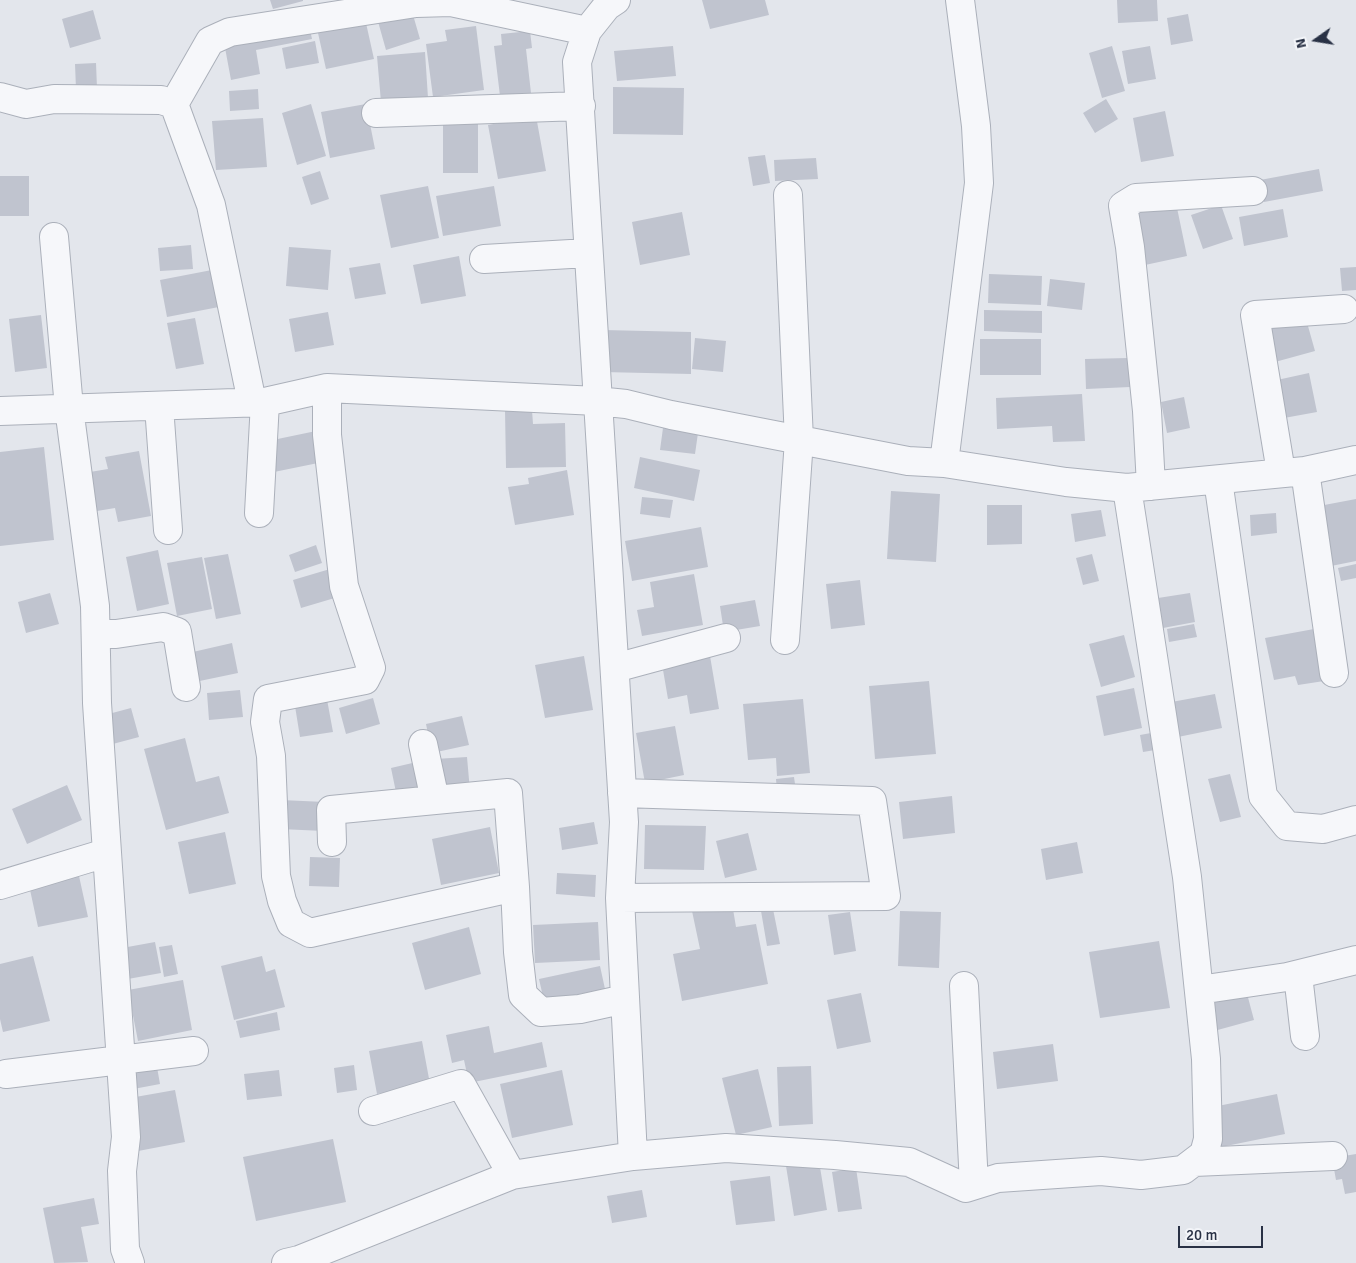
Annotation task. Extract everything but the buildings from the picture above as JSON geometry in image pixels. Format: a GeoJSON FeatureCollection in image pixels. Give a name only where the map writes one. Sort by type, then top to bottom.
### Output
{"type":"FeatureCollection","features":[{"type":"Feature","properties":{"kind":"street"},"geometry":{"type":"LineString","coordinates":[[616,0],[607,6],[587,32],[577,62],[624,822],[620,898],[633,1156]]}},
{"type":"Feature","properties":{"kind":"street"},"geometry":{"type":"LineString","coordinates":[[944,463],[979,183],[976,126],[960,0]]}},
{"type":"Feature","properties":{"kind":"street"},"geometry":{"type":"LineString","coordinates":[[174,104],[210,41],[230,32],[416,3],[451,2],[587,32]]}},
{"type":"Feature","properties":{"kind":"street"},"geometry":{"type":"LineString","coordinates":[[0,97],[26,104],[54,99],[161,100],[174,104]]}},
{"type":"Feature","properties":{"kind":"street"},"geometry":{"type":"LineString","coordinates":[[174,104],[212,205],[258,402],[259,513]]}},
{"type":"Feature","properties":{"kind":"street"},"geometry":{"type":"LineString","coordinates":[[376,113],[581,106]]}},
{"type":"Feature","properties":{"kind":"street"},"geometry":{"type":"LineString","coordinates":[[295,1262],[512,1175],[633,1156],[726,1148],[908,1162],[966,1188],[998,1178],[1101,1171],[1140,1175],[1183,1170],[1204,1154],[1208,1139],[1206,1059],[1187,878],[1139,487],[1147,411],[1130,247],[1123,206],[1136,198],[1252,191]]}},
{"type":"Feature","properties":{"kind":"street"},"geometry":{"type":"LineString","coordinates":[[785,640],[799,440],[788,195]]}},
{"type":"Feature","properties":{"kind":"street"},"geometry":{"type":"LineString","coordinates":[[54,237],[69,408],[95,606],[97,703],[126,1136],[122,1171],[125,1248],[130,1263]]}},
{"type":"Feature","properties":{"kind":"street"},"geometry":{"type":"LineString","coordinates":[[484,258],[588,253]]}},
{"type":"Feature","properties":{"kind":"street"},"geometry":{"type":"LineString","coordinates":[[1334,673],[1293,472],[1255,315],[1344,309]]}},
{"type":"Feature","properties":{"kind":"street"},"geometry":{"type":"LineString","coordinates":[[327,388],[326,435],[344,586],[371,668],[365,680],[268,700],[265,722],[271,756],[276,876],[282,902],[291,922],[310,933],[515,886]]}},
{"type":"Feature","properties":{"kind":"street"},"geometry":{"type":"LineString","coordinates":[[0,412],[258,402],[327,388],[626,404],[671,415],[908,460],[944,463],[1066,482],[1139,487],[1293,472],[1356,460]]}},
{"type":"Feature","properties":{"kind":"street"},"geometry":{"type":"LineString","coordinates":[[159,406],[168,530]]}},
{"type":"Feature","properties":{"kind":"street"},"geometry":{"type":"LineString","coordinates":[[1218,480],[1263,796],[1287,826],[1323,829],[1356,820]]}},
{"type":"Feature","properties":{"kind":"street"},"geometry":{"type":"LineString","coordinates":[[96,634],[116,634],[163,627],[177,632],[186,687]]}},
{"type":"Feature","properties":{"kind":"street"},"geometry":{"type":"LineString","coordinates":[[615,668],[726,638]]}},
{"type":"Feature","properties":{"kind":"street"},"geometry":{"type":"LineString","coordinates":[[424,744],[435,800]]}},
{"type":"Feature","properties":{"kind":"street"},"geometry":{"type":"LineString","coordinates":[[332,842],[331,810],[508,793],[518,952],[523,995],[541,1012],[580,1009],[625,999]]}},
{"type":"Feature","properties":{"kind":"street"},"geometry":{"type":"LineString","coordinates":[[620,898],[886,896],[872,801],[622,793]]}},
{"type":"Feature","properties":{"kind":"street"},"geometry":{"type":"LineString","coordinates":[[0,885],[106,853]]}},
{"type":"Feature","properties":{"kind":"street"},"geometry":{"type":"LineString","coordinates":[[1199,990],[1298,975],[1356,960]]}},
{"type":"Feature","properties":{"kind":"street"},"geometry":{"type":"LineString","coordinates":[[1298,975],[1305,1036]]}},
{"type":"Feature","properties":{"kind":"street"},"geometry":{"type":"LineString","coordinates":[[964,986],[974,1185]]}},
{"type":"Feature","properties":{"kind":"street"},"geometry":{"type":"LineString","coordinates":[[6,1074],[194,1050]]}},
{"type":"Feature","properties":{"kind":"street"},"geometry":{"type":"LineString","coordinates":[[373,1111],[462,1084],[512,1175]]}},
{"type":"Feature","properties":{"kind":"street"},"geometry":{"type":"LineString","coordinates":[[1194,1162],[1333,1156]]}}]}
